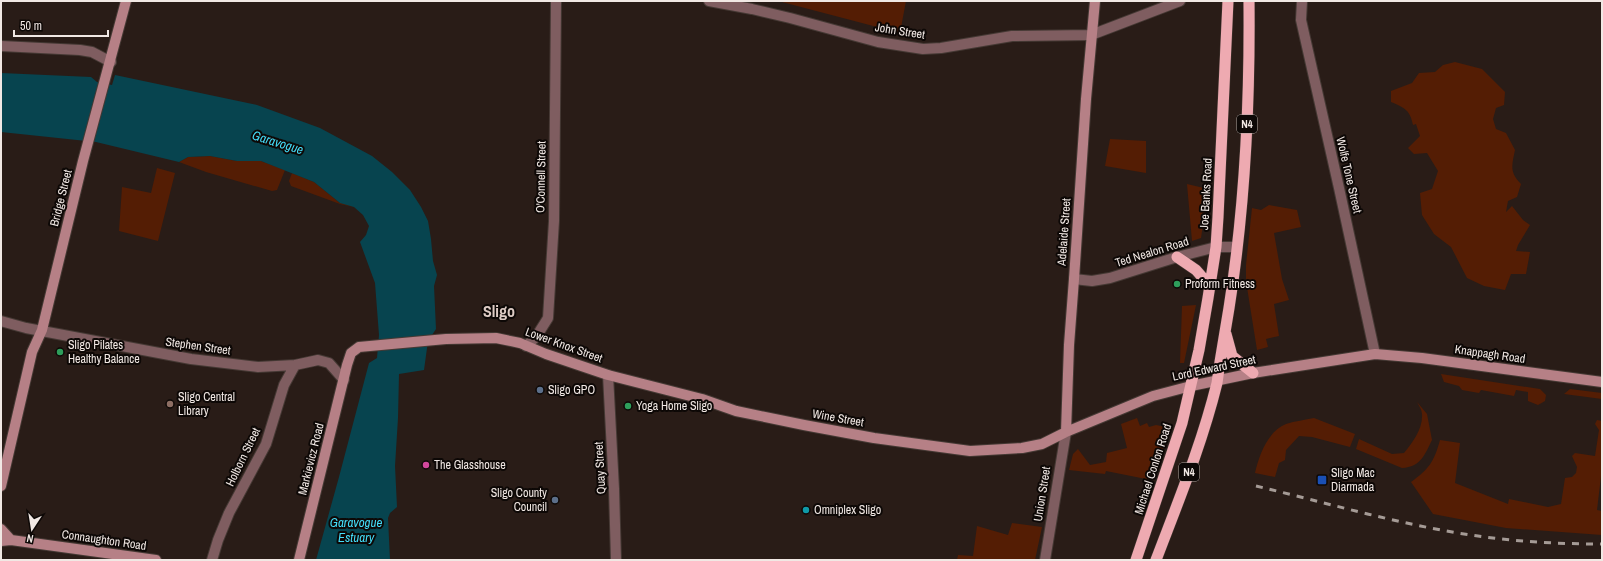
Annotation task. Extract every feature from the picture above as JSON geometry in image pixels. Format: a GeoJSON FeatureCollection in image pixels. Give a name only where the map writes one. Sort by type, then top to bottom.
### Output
{"type":"FeatureCollection","features":[{"type":"Feature","properties":{"kind":"highway","name":"Joe Banks Road"},"geometry":{"type":"LineString","coordinates":[[1191,386],[1216,247],[1228,1]]}},
{"type":"Feature","properties":{"kind":"highway","name":"N4"},"geometry":{"type":"LineString","coordinates":[[1156,560],[1196,455],[1217,381],[1226,332],[1237,246],[1245,159],[1248,103],[1249,1]]}},
{"type":"Feature","properties":{"kind":"highway"},"geometry":{"type":"LineString","coordinates":[[1177,257],[1196,270],[1210,286]]}},
{"type":"Feature","properties":{"kind":"highway","name":"N4"},"geometry":{"type":"LineString","coordinates":[[1226,332],[1232,356],[1253,373]]}},
{"type":"Feature","properties":{"kind":"highway","name":"Michael Conlon Road"},"geometry":{"type":"LineString","coordinates":[[1136,560],[1182,423],[1191,386]]}},
{"type":"Feature","properties":{"kind":"main road","name":"Bridge Street"},"geometry":{"type":"LineString","coordinates":[[1,486],[32,352],[42,330],[88,143],[111,62],[126,1]]}},
{"type":"Feature","properties":{"kind":"main road","name":"Adelaide Street"},"geometry":{"type":"LineString","coordinates":[[1066,432],[1068,345],[1074,279],[1085,111],[1095,1]]}},
{"type":"Feature","properties":{"kind":"main road","name":"Lower Knox Street"},"geometry":{"type":"LineString","coordinates":[[348,365],[351,353],[359,347],[439,340],[494,338],[520,343],[546,354],[608,375]]}},
{"type":"Feature","properties":{"kind":"main road","name":"Lord Edward Street"},"geometry":{"type":"LineString","coordinates":[[1066,432],[1153,396],[1191,386],[1233,376],[1374,354]]}},
{"type":"Feature","properties":{"kind":"main road","name":"Knappagh Road"},"geometry":{"type":"LineString","coordinates":[[1374,354],[1422,358],[1602,382]]}},
{"type":"Feature","properties":{"kind":"main road","name":"Markievicz Road"},"geometry":{"type":"LineString","coordinates":[[299,560],[348,365]]}},
{"type":"Feature","properties":{"kind":"main road","name":"Wine Street"},"geometry":{"type":"LineString","coordinates":[[608,375],[702,399],[736,411],[804,426],[874,438],[963,450],[1022,448],[1042,444],[1066,432]]}},
{"type":"Feature","properties":{"kind":"main road"},"geometry":{"type":"LineString","coordinates":[[1,529],[6,541]]}},
{"type":"Feature","properties":{"kind":"main road","name":"Connaughton Road"},"geometry":{"type":"LineString","coordinates":[[6,541],[156,560]]}},
{"type":"Feature","properties":{"kind":"street","name":"O'Connell Street"},"geometry":{"type":"LineString","coordinates":[[526,346],[536,337],[548,318],[554,221],[556,1]]}},
{"type":"Feature","properties":{"kind":"street","name":"John Street"},"geometry":{"type":"LineString","coordinates":[[709,1],[752,9],[878,42],[910,48],[941,48],[1012,36],[1091,35]]}},
{"type":"Feature","properties":{"kind":"street"},"geometry":{"type":"LineString","coordinates":[[1091,35],[1180,1]]}},
{"type":"Feature","properties":{"kind":"street","name":"Wolfe Tone Street"},"geometry":{"type":"LineString","coordinates":[[1302,1],[1301,20],[1341,196],[1374,354]]}},
{"type":"Feature","properties":{"kind":"street"},"geometry":{"type":"LineString","coordinates":[[1,46],[80,50],[92,52],[111,62]]}},
{"type":"Feature","properties":{"kind":"street","name":"Ted Nealon Road"},"geometry":{"type":"LineString","coordinates":[[1074,279],[1092,281],[1110,278],[1177,257],[1216,247],[1237,246]]}},
{"type":"Feature","properties":{"kind":"street","name":"Stephen Street"},"geometry":{"type":"LineString","coordinates":[[1,321],[26,328],[184,359],[258,367],[295,365],[318,360],[329,364],[344,380]]}},
{"type":"Feature","properties":{"kind":"street","name":"Holborn Street"},"geometry":{"type":"LineString","coordinates":[[212,560],[229,513],[266,444],[284,385],[295,365]]}},
{"type":"Feature","properties":{"kind":"street","name":"Quay Street"},"geometry":{"type":"LineString","coordinates":[[608,375],[616,560]]}},
{"type":"Feature","properties":{"kind":"street","name":"Union Street"},"geometry":{"type":"LineString","coordinates":[[1045,560],[1066,432]]}},
{"type":"Feature","properties":{"kind":"shaded area"},"geometry":{"type":"Polygon","coordinates":[[[906,1],[900,33],[782,2],[906,1]]]}},
{"type":"Feature","properties":{"kind":"shaded area"},"geometry":{"type":"Polygon","coordinates":[[[1455,62],[1482,69],[1505,92],[1504,105],[1496,108],[1493,119],[1496,129],[1506,133],[1515,150],[1512,168],[1517,180],[1521,184],[1517,197],[1508,201],[1506,212],[1512,206],[1523,220],[1530,225],[1516,251],[1530,252],[1526,274],[1511,274],[1505,290],[1484,286],[1467,278],[1451,247],[1434,234],[1422,215],[1420,193],[1432,189],[1438,171],[1427,153],[1414,154],[1408,148],[1420,136],[1416,124],[1413,125],[1406,110],[1391,102],[1391,91],[1412,83],[1419,73],[1435,72],[1443,65],[1455,62]]]}},
{"type":"Feature","properties":{"kind":"shaded area"},"geometry":{"type":"Polygon","coordinates":[[[1110,139],[1146,141],[1146,173],[1105,166],[1110,139]]]}},
{"type":"Feature","properties":{"kind":"shaded area"},"geometry":{"type":"Polygon","coordinates":[[[210,156],[237,161],[261,161],[285,170],[277,190],[272,191],[206,172],[179,162],[188,157],[210,156]]]}},
{"type":"Feature","properties":{"kind":"shaded area"},"geometry":{"type":"Polygon","coordinates":[[[157,168],[175,173],[158,241],[119,231],[122,187],[151,193],[157,168]]]}},
{"type":"Feature","properties":{"kind":"shaded area"},"geometry":{"type":"Polygon","coordinates":[[[292,173],[314,182],[340,203],[354,207],[340,204],[291,186],[289,181],[292,173]]]}},
{"type":"Feature","properties":{"kind":"shaded area"},"geometry":{"type":"Polygon","coordinates":[[[1187,184],[1208,189],[1201,238],[1192,241],[1187,184]]]}},
{"type":"Feature","properties":{"kind":"shaded area"},"geometry":{"type":"Polygon","coordinates":[[[1269,205],[1297,210],[1301,227],[1274,233],[1282,279],[1289,300],[1274,304],[1279,336],[1266,339],[1268,347],[1257,350],[1246,281],[1246,265],[1252,208],[1261,210],[1269,205]]]}},
{"type":"Feature","properties":{"kind":"shaded area"},"geometry":{"type":"Polygon","coordinates":[[[1196,305],[1184,363],[1180,363],[1182,306],[1196,305]]]}},
{"type":"Feature","properties":{"kind":"shaded area"},"geometry":{"type":"Polygon","coordinates":[[[1441,374],[1540,389],[1546,395],[1545,401],[1538,405],[1528,401],[1528,392],[1516,390],[1514,396],[1481,390],[1479,393],[1462,390],[1459,386],[1444,382],[1441,374]]]}},
{"type":"Feature","properties":{"kind":"shaded area"},"geometry":{"type":"Polygon","coordinates":[[[1570,389],[1602,393],[1602,399],[1564,394],[1570,389]]]}},
{"type":"Feature","properties":{"kind":"shaded area"},"geometry":{"type":"Polygon","coordinates":[[[1417,402],[1427,414],[1432,440],[1422,459],[1414,465],[1402,468],[1356,449],[1359,439],[1392,454],[1404,453],[1414,440],[1421,425],[1422,412],[1417,402]]]}},
{"type":"Feature","properties":{"kind":"shaded area"},"geometry":{"type":"Polygon","coordinates":[[[1137,418],[1140,426],[1147,423],[1149,427],[1156,425],[1171,428],[1151,480],[1106,471],[1105,474],[1069,470],[1073,454],[1078,449],[1090,465],[1106,462],[1107,453],[1127,448],[1121,424],[1137,418]]]}},
{"type":"Feature","properties":{"kind":"shaded area"},"geometry":{"type":"Polygon","coordinates":[[[1314,418],[1355,434],[1350,447],[1312,437],[1299,436],[1286,450],[1285,460],[1279,463],[1275,477],[1255,473],[1265,444],[1274,432],[1286,424],[1314,418]]]}},
{"type":"Feature","properties":{"kind":"shaded area"},"geometry":{"type":"Polygon","coordinates":[[[1597,420],[1602,421],[1602,468],[1597,510],[1602,511],[1602,535],[1506,528],[1433,514],[1411,482],[1427,469],[1433,460],[1440,440],[1460,443],[1455,483],[1508,504],[1509,499],[1548,507],[1561,504],[1565,478],[1572,477],[1576,473],[1577,467],[1572,456],[1575,453],[1595,456],[1599,430],[1595,424],[1597,420]]]}},
{"type":"Feature","properties":{"kind":"shaded area"},"geometry":{"type":"Polygon","coordinates":[[[1012,523],[1042,527],[1035,560],[957,560],[958,555],[973,556],[977,526],[1008,535],[1012,523]]]}},
{"type":"Feature","properties":{"kind":"water"},"geometry":{"type":"Polygon","coordinates":[[[1,73],[91,77],[97,82],[112,85],[115,75],[257,105],[320,128],[372,156],[392,172],[410,190],[428,221],[433,261],[437,275],[434,286],[436,329],[428,341],[424,370],[399,374],[395,466],[397,507],[390,513],[388,518],[390,560],[316,560],[369,363],[377,358],[379,335],[375,283],[360,242],[366,235],[369,226],[363,215],[354,207],[340,203],[314,182],[261,161],[237,161],[210,156],[188,157],[179,162],[96,142],[1,132],[1,73]]]}},
{"type":"Feature","properties":{"kind":"railway"},"geometry":{"type":"LineString","coordinates":[[1256,486],[1394,520],[1450,532],[1524,541],[1602,544]]}},
{"type":"Feature","properties":{"kind":"place","name":"Proform Fitness"},"geometry":{"type":"Point","coordinates":[1177,284]}},
{"type":"Feature","properties":{"kind":"place","name":"Sligo Pilates Healthy Balance"},"geometry":{"type":"Point","coordinates":[60,352]}},
{"type":"Feature","properties":{"kind":"place","name":"Sligo GPO"},"geometry":{"type":"Point","coordinates":[540,390]}},
{"type":"Feature","properties":{"kind":"place","name":"Sligo Central Library"},"geometry":{"type":"Point","coordinates":[170,404]}},
{"type":"Feature","properties":{"kind":"place","name":"Yoga Home Sligo"},"geometry":{"type":"Point","coordinates":[628,406]}},
{"type":"Feature","properties":{"kind":"place","name":"The Glasshouse"},"geometry":{"type":"Point","coordinates":[426,465]}},
{"type":"Feature","properties":{"kind":"place","name":"Sligo Mac Diarmada"},"geometry":{"type":"Point","coordinates":[1322,480]}},
{"type":"Feature","properties":{"kind":"place","name":"Sligo County Council"},"geometry":{"type":"Point","coordinates":[555,500]}},
{"type":"Feature","properties":{"kind":"place","name":"Omniplex Sligo"},"geometry":{"type":"Point","coordinates":[806,510]}},
{"type":"Feature","properties":{"kind":"district","name":"Sligo"},"geometry":{"type":"Point","coordinates":[499,311]}},
{"type":"Feature","properties":{"kind":"water label","name":"Garavogue"},"geometry":{"type":"Point","coordinates":[278,142]}},
{"type":"Feature","properties":{"kind":"water label","name":"Garavogue Estuary"},"geometry":{"type":"Point","coordinates":[356,530]}}]}
